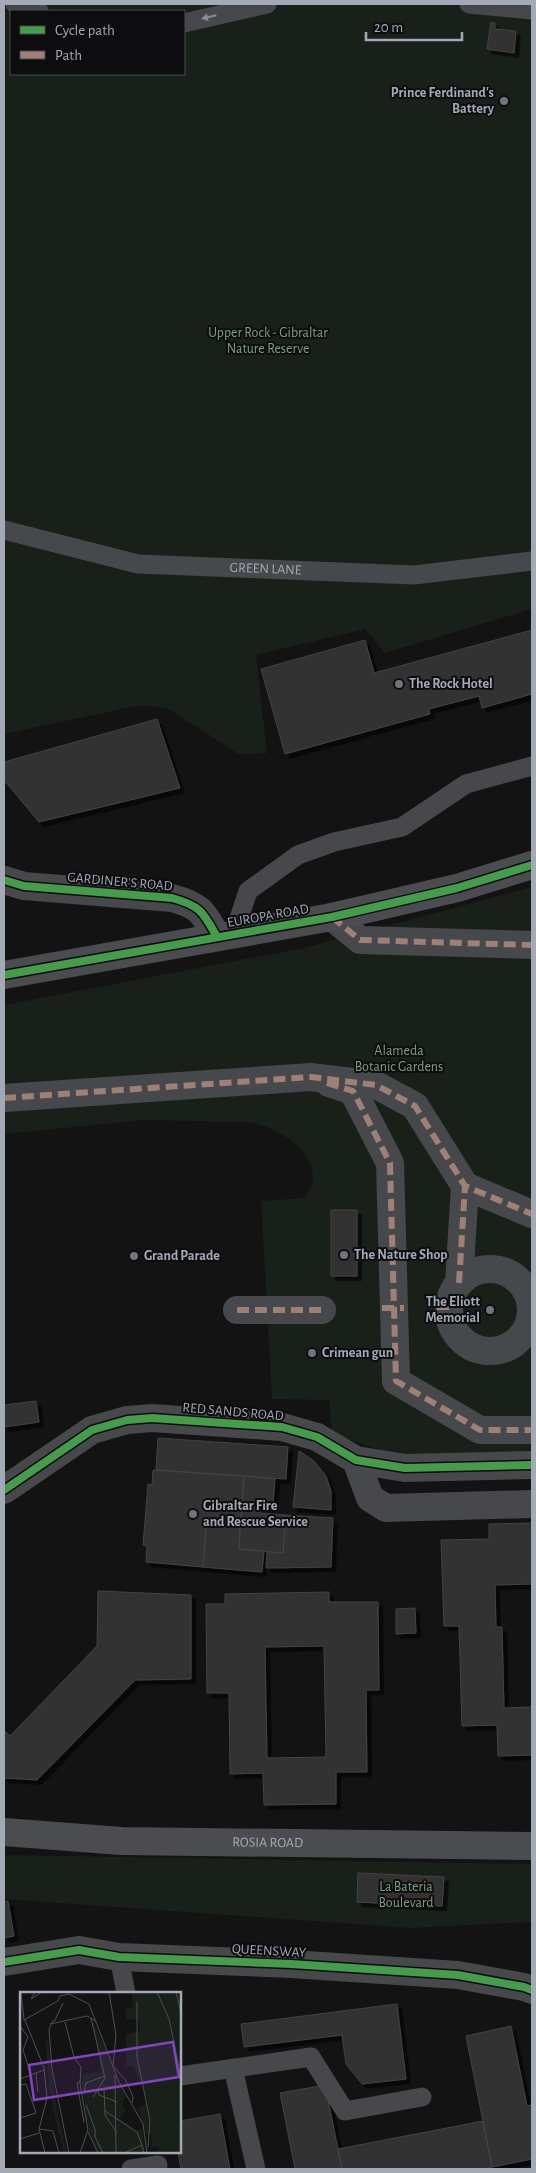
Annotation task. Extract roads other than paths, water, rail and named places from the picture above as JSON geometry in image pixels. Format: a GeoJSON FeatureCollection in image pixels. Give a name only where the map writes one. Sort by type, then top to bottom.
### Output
{"type":"FeatureCollection","features":[{"type":"Feature","properties":{"kind":"main road","name":"EUROPA ROAD"},"geometry":{"type":"LineString","coordinates":[[4,975],[332,917],[457,888],[532,865]]}},
{"type":"Feature","properties":{"kind":"main road","name":"ROSIA ROAD"},"geometry":{"type":"LineString","coordinates":[[4,1832],[122,1841],[532,1846]]}},
{"type":"Feature","properties":{"kind":"street","name":"GARDINER'S ROAD"},"geometry":{"type":"LineString","coordinates":[[4,880],[24,886],[172,898],[202,910],[226,936]]}},
{"type":"Feature","properties":{"kind":"street"},"geometry":{"type":"LineString","coordinates":[[332,917],[360,940],[532,944]]}},
{"type":"Feature","properties":{"kind":"street"},"geometry":{"type":"LineString","coordinates":[[311,1077],[352,1091],[390,1163],[396,1381],[480,1430],[532,1430]]}},
{"type":"Feature","properties":{"kind":"street"},"geometry":{"type":"LineString","coordinates":[[4,1098],[311,1077],[376,1085],[415,1106],[465,1186],[532,1214]]}},
{"type":"Feature","properties":{"kind":"street"},"geometry":{"type":"LineString","coordinates":[[448,1299],[469,1274],[482,1269],[495,1269],[508,1272],[519,1280],[527,1290],[532,1312],[527,1329],[518,1341],[506,1348],[492,1352],[479,1350],[466,1344],[456,1334],[450,1321],[448,1299],[465,1186]]}},
{"type":"Feature","properties":{"kind":"street"},"geometry":{"type":"LineString","coordinates":[[237,1310],[322,1310]]}},
{"type":"Feature","properties":{"kind":"street","name":"RED SANDS ROAD"},"geometry":{"type":"LineString","coordinates":[[4,1490],[92,1430],[127,1420],[152,1418],[282,1427],[317,1437],[356,1460],[405,1468],[532,1465]]}},
{"type":"Feature","properties":{"kind":"street"},"geometry":{"type":"LineString","coordinates":[[356,1460],[370,1498],[386,1508],[532,1504]]}},
{"type":"Feature","properties":{"kind":"street","name":"QUEENSWAY"},"geometry":{"type":"LineString","coordinates":[[4,1962],[79,1950],[119,1957],[291,1964],[458,1975],[524,1986],[532,1990]]}},
{"type":"Feature","properties":{"kind":"lane"},"geometry":{"type":"LineString","coordinates":[[15,4],[36,10]]}},
{"type":"Feature","properties":{"kind":"lane"},"geometry":{"type":"LineString","coordinates":[[185,23],[267,4]]}},
{"type":"Feature","properties":{"kind":"lane"},"geometry":{"type":"LineString","coordinates":[[469,4],[532,10]]}},
{"type":"Feature","properties":{"kind":"lane","name":"GREEN LANE"},"geometry":{"type":"LineString","coordinates":[[4,530],[138,564],[414,575],[532,561]]}},
{"type":"Feature","properties":{"kind":"lane"},"geometry":{"type":"LineString","coordinates":[[226,936],[248,891],[298,855],[334,842],[402,827],[466,784],[532,766]]}},
{"type":"Feature","properties":{"kind":"lane"},"geometry":{"type":"LineString","coordinates":[[119,1957],[126,1992]]}},
{"type":"Feature","properties":{"kind":"lane"},"geometry":{"type":"LineString","coordinates":[[181,2076],[311,2057],[345,2111],[422,2097]]}},
{"type":"Feature","properties":{"kind":"lane"},"geometry":{"type":"LineString","coordinates":[[233,2068],[256,2169]]}},
{"type":"Feature","properties":{"kind":"lane"},"geometry":{"type":"LineString","coordinates":[[131,2169],[157,2162]]}},
{"type":"Feature","properties":{"kind":"place","name":"Prince Ferdinand's Battery"},"geometry":{"type":"Point","coordinates":[504,101]}},
{"type":"Feature","properties":{"kind":"place","name":"The Rock Hotel"},"geometry":{"type":"Point","coordinates":[399,684]}},
{"type":"Feature","properties":{"kind":"place","name":"The Nature Shop"},"geometry":{"type":"Point","coordinates":[344,1255]}},
{"type":"Feature","properties":{"kind":"place","name":"Grand Parade"},"geometry":{"type":"Point","coordinates":[134,1256]}},
{"type":"Feature","properties":{"kind":"place","name":"The Eliott Memorial"},"geometry":{"type":"Point","coordinates":[490,1310]}},
{"type":"Feature","properties":{"kind":"place","name":"Crimean gun"},"geometry":{"type":"Point","coordinates":[312,1353]}},
{"type":"Feature","properties":{"kind":"place","name":"Gibraltar Fire and Rescue Service"},"geometry":{"type":"Point","coordinates":[193,1514]}},
{"type":"Feature","properties":{"kind":"park label","name":"Upper Rock - Gibraltar Nature Reserve"},"geometry":{"type":"Point","coordinates":[268,342]}},
{"type":"Feature","properties":{"kind":"park label","name":"Alameda Botanic Gardens"},"geometry":{"type":"Point","coordinates":[399,1060]}},
{"type":"Feature","properties":{"kind":"park label","name":"La Bateria Boulevard"},"geometry":{"type":"Point","coordinates":[406,1895]}}]}
